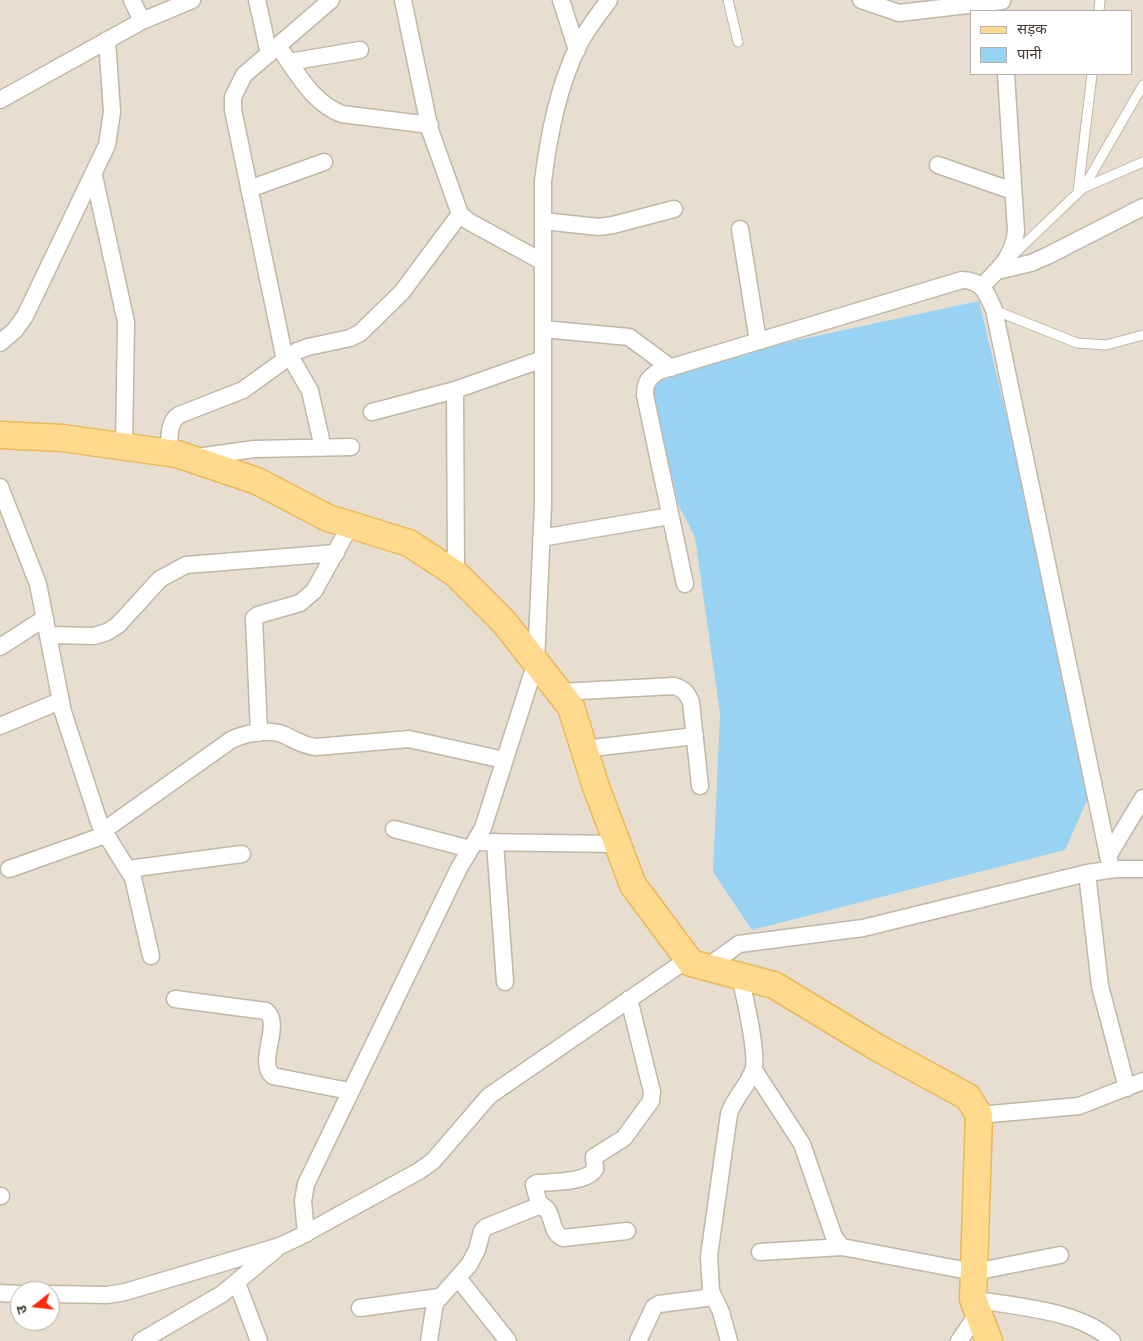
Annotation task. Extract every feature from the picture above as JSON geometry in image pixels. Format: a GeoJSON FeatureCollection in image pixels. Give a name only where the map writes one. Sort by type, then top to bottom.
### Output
{"type":"FeatureCollection","features":[{"type":"Feature","properties":{"kind":"main road"},"geometry":{"type":"LineString","coordinates":[[0,435],[62,438],[179,455],[257,481],[328,518],[409,543],[456,574],[504,622],[571,707],[596,787],[633,885],[698,963],[774,985],[878,1048],[968,1097],[979,1115],[974,1272],[976,1306],[989,1341]]}},
{"type":"Feature","properties":{"kind":"street"},"geometry":{"type":"LineString","coordinates":[[132,0],[142,21]]}},
{"type":"Feature","properties":{"kind":"street"},"geometry":{"type":"LineString","coordinates":[[0,100],[142,21],[192,0]]}},
{"type":"Feature","properties":{"kind":"street"},"geometry":{"type":"LineString","coordinates":[[257,0],[273,50],[289,62],[318,101],[329,110],[342,114],[430,125]]}},
{"type":"Feature","properties":{"kind":"street"},"geometry":{"type":"LineString","coordinates":[[323,448],[310,391],[288,358],[249,189],[233,110],[233,97],[244,75],[331,0]]}},
{"type":"Feature","properties":{"kind":"street"},"geometry":{"type":"LineString","coordinates":[[403,0],[430,125],[460,214],[468,221],[543,262]]}},
{"type":"Feature","properties":{"kind":"street"},"geometry":{"type":"LineString","coordinates":[[561,0],[577,50]]}},
{"type":"Feature","properties":{"kind":"street"},"geometry":{"type":"LineString","coordinates":[[306,1234],[303,1201],[306,1184],[349,1091],[458,868],[483,828],[536,662],[541,538],[543,221],[547,150],[561,88],[577,50],[609,0]]}},
{"type":"Feature","properties":{"kind":"street"},"geometry":{"type":"LineString","coordinates":[[861,0],[899,13],[1002,4]]}},
{"type":"Feature","properties":{"kind":"street"},"geometry":{"type":"LineString","coordinates":[[0,344],[15,330],[25,316],[94,176],[107,145],[111,129],[112,112],[107,40]]}},
{"type":"Feature","properties":{"kind":"street"},"geometry":{"type":"LineString","coordinates":[[289,62],[360,50]]}},
{"type":"Feature","properties":{"kind":"street"},"geometry":{"type":"LineString","coordinates":[[982,286],[1001,267],[1014,246],[1013,191],[1006,75]]}},
{"type":"Feature","properties":{"kind":"street"},"geometry":{"type":"LineString","coordinates":[[249,189],[324,162]]}},
{"type":"Feature","properties":{"kind":"street"},"geometry":{"type":"LineString","coordinates":[[938,165],[1013,191]]}},
{"type":"Feature","properties":{"kind":"street"},"geometry":{"type":"LineString","coordinates":[[94,176],[124,306],[127,341],[124,447]]}},
{"type":"Feature","properties":{"kind":"street"},"geometry":{"type":"LineString","coordinates":[[1001,267],[1031,263],[1143,207]]}},
{"type":"Feature","properties":{"kind":"street"},"geometry":{"type":"LineString","coordinates":[[543,221],[599,226],[613,225],[674,209]]}},
{"type":"Feature","properties":{"kind":"street"},"geometry":{"type":"LineString","coordinates":[[352,448],[254,449],[179,455],[173,419],[243,390],[308,346],[342,341],[360,332],[402,292],[460,214]]}},
{"type":"Feature","properties":{"kind":"street"},"geometry":{"type":"LineString","coordinates":[[740,229],[758,341]]}},
{"type":"Feature","properties":{"kind":"street"},"geometry":{"type":"LineString","coordinates":[[685,584],[645,395],[645,384],[650,376],[758,341],[962,280],[971,280],[982,286],[994,310],[1110,863]]}},
{"type":"Feature","properties":{"kind":"street"},"geometry":{"type":"LineString","coordinates":[[543,329],[629,337],[671,368]]}},
{"type":"Feature","properties":{"kind":"street"},"geometry":{"type":"LineString","coordinates":[[372,412],[455,390],[543,359]]}},
{"type":"Feature","properties":{"kind":"street"},"geometry":{"type":"LineString","coordinates":[[455,390],[456,574]]}},
{"type":"Feature","properties":{"kind":"street"},"geometry":{"type":"LineString","coordinates":[[0,487],[33,570],[45,618],[60,701],[104,833],[132,878],[151,956]]}},
{"type":"Feature","properties":{"kind":"street"},"geometry":{"type":"LineString","coordinates":[[541,538],[670,516]]}},
{"type":"Feature","properties":{"kind":"street"},"geometry":{"type":"LineString","coordinates":[[258,733],[254,618],[308,599],[350,526]]}},
{"type":"Feature","properties":{"kind":"street"},"geometry":{"type":"LineString","coordinates":[[48,635],[94,636],[107,632],[118,625],[160,579],[186,565],[336,553]]}},
{"type":"Feature","properties":{"kind":"street"},"geometry":{"type":"LineString","coordinates":[[0,647],[45,618]]}},
{"type":"Feature","properties":{"kind":"street"},"geometry":{"type":"LineString","coordinates":[[560,692],[674,686],[681,688],[687,693],[691,702],[700,786]]}},
{"type":"Feature","properties":{"kind":"street"},"geometry":{"type":"LineString","coordinates":[[0,726],[60,701]]}},
{"type":"Feature","properties":{"kind":"street"},"geometry":{"type":"LineString","coordinates":[[9,869],[104,833],[231,740],[246,734],[279,733],[302,744],[316,747],[420,740],[504,760]]}},
{"type":"Feature","properties":{"kind":"street"},"geometry":{"type":"LineString","coordinates":[[584,749],[695,736]]}},
{"type":"Feature","properties":{"kind":"street"},"geometry":{"type":"LineString","coordinates":[[1110,863],[1143,798]]}},
{"type":"Feature","properties":{"kind":"street"},"geometry":{"type":"LineString","coordinates":[[394,829],[473,846],[495,842],[618,844]]}},
{"type":"Feature","properties":{"kind":"street"},"geometry":{"type":"LineString","coordinates":[[495,842],[505,982]]}},
{"type":"Feature","properties":{"kind":"street"},"geometry":{"type":"LineString","coordinates":[[128,869],[242,854]]}},
{"type":"Feature","properties":{"kind":"street"},"geometry":{"type":"LineString","coordinates":[[60,1294],[107,1296],[125,1292],[280,1246],[306,1234],[419,1171],[433,1161],[489,1096],[629,999],[739,944],[863,928],[1086,873],[1110,863],[1143,869]]}},
{"type":"Feature","properties":{"kind":"street"},"geometry":{"type":"LineString","coordinates":[[1086,873],[1100,986],[1127,1088]]}},
{"type":"Feature","properties":{"kind":"street"},"geometry":{"type":"LineString","coordinates":[[740,976],[754,1056],[754,1070],[802,1144],[834,1237],[842,1247]]}},
{"type":"Feature","properties":{"kind":"street"},"geometry":{"type":"LineString","coordinates":[[175,999],[266,1011],[272,1020],[267,1064],[269,1073],[273,1076],[349,1091]]}},
{"type":"Feature","properties":{"kind":"street"},"geometry":{"type":"LineString","coordinates":[[540,1207],[534,1185],[537,1182],[564,1182],[589,1176],[595,1169],[594,1157],[620,1143],[651,1102],[652,1092],[629,999]]}},
{"type":"Feature","properties":{"kind":"street"},"geometry":{"type":"LineString","coordinates":[[729,1341],[721,1312],[711,1291],[709,1256],[728,1114],[733,1101],[754,1070]]}},
{"type":"Feature","properties":{"kind":"street"},"geometry":{"type":"LineString","coordinates":[[979,1115],[1079,1106],[1143,1082]]}},
{"type":"Feature","properties":{"kind":"street"},"geometry":{"type":"LineString","coordinates":[[429,1341],[432,1313],[439,1297],[474,1258],[482,1231],[486,1227],[540,1207],[546,1208],[555,1232],[563,1238],[628,1231]]}},
{"type":"Feature","properties":{"kind":"street"},"geometry":{"type":"LineString","coordinates":[[141,1341],[237,1283],[280,1246]]}},
{"type":"Feature","properties":{"kind":"street"},"geometry":{"type":"LineString","coordinates":[[760,1252],[842,1247],[974,1272],[1060,1255]]}},
{"type":"Feature","properties":{"kind":"street"},"geometry":{"type":"LineString","coordinates":[[458,1278],[508,1341]]}},
{"type":"Feature","properties":{"kind":"street"},"geometry":{"type":"LineString","coordinates":[[237,1283],[259,1341]]}},
{"type":"Feature","properties":{"kind":"street"},"geometry":{"type":"LineString","coordinates":[[638,1341],[654,1307],[659,1304],[706,1298],[711,1291]]}},
{"type":"Feature","properties":{"kind":"street"},"geometry":{"type":"LineString","coordinates":[[360,1308],[439,1297]]}},
{"type":"Feature","properties":{"kind":"street"},"geometry":{"type":"LineString","coordinates":[[959,1341],[976,1306],[1071,1317],[1088,1323],[1112,1341]]}},
{"type":"Feature","properties":{"kind":"lane"},"geometry":{"type":"LineString","coordinates":[[728,0],[738,42]]}},
{"type":"Feature","properties":{"kind":"lane"},"geometry":{"type":"LineString","coordinates":[[1081,190],[1092,75]]}},
{"type":"Feature","properties":{"kind":"lane"},"geometry":{"type":"LineString","coordinates":[[1001,267],[1081,190],[1143,85]]}},
{"type":"Feature","properties":{"kind":"lane"},"geometry":{"type":"LineString","coordinates":[[1081,190],[1143,162]]}},
{"type":"Feature","properties":{"kind":"lane"},"geometry":{"type":"LineString","coordinates":[[994,310],[1077,343],[1106,345],[1143,335]]}},
{"type":"Feature","properties":{"kind":"shaded area"},"geometry":{"type":"Polygon","coordinates":[[[0,0],[1143,0],[1143,1341],[0,1341],[0,0]]]}},
{"type":"Feature","properties":{"kind":"water"},"geometry":{"type":"Polygon","coordinates":[[[979,301],[1068,674],[1088,798],[1065,850],[752,930],[713,872],[720,713],[695,537],[678,504],[651,382],[686,364],[979,301]]]}}]}
